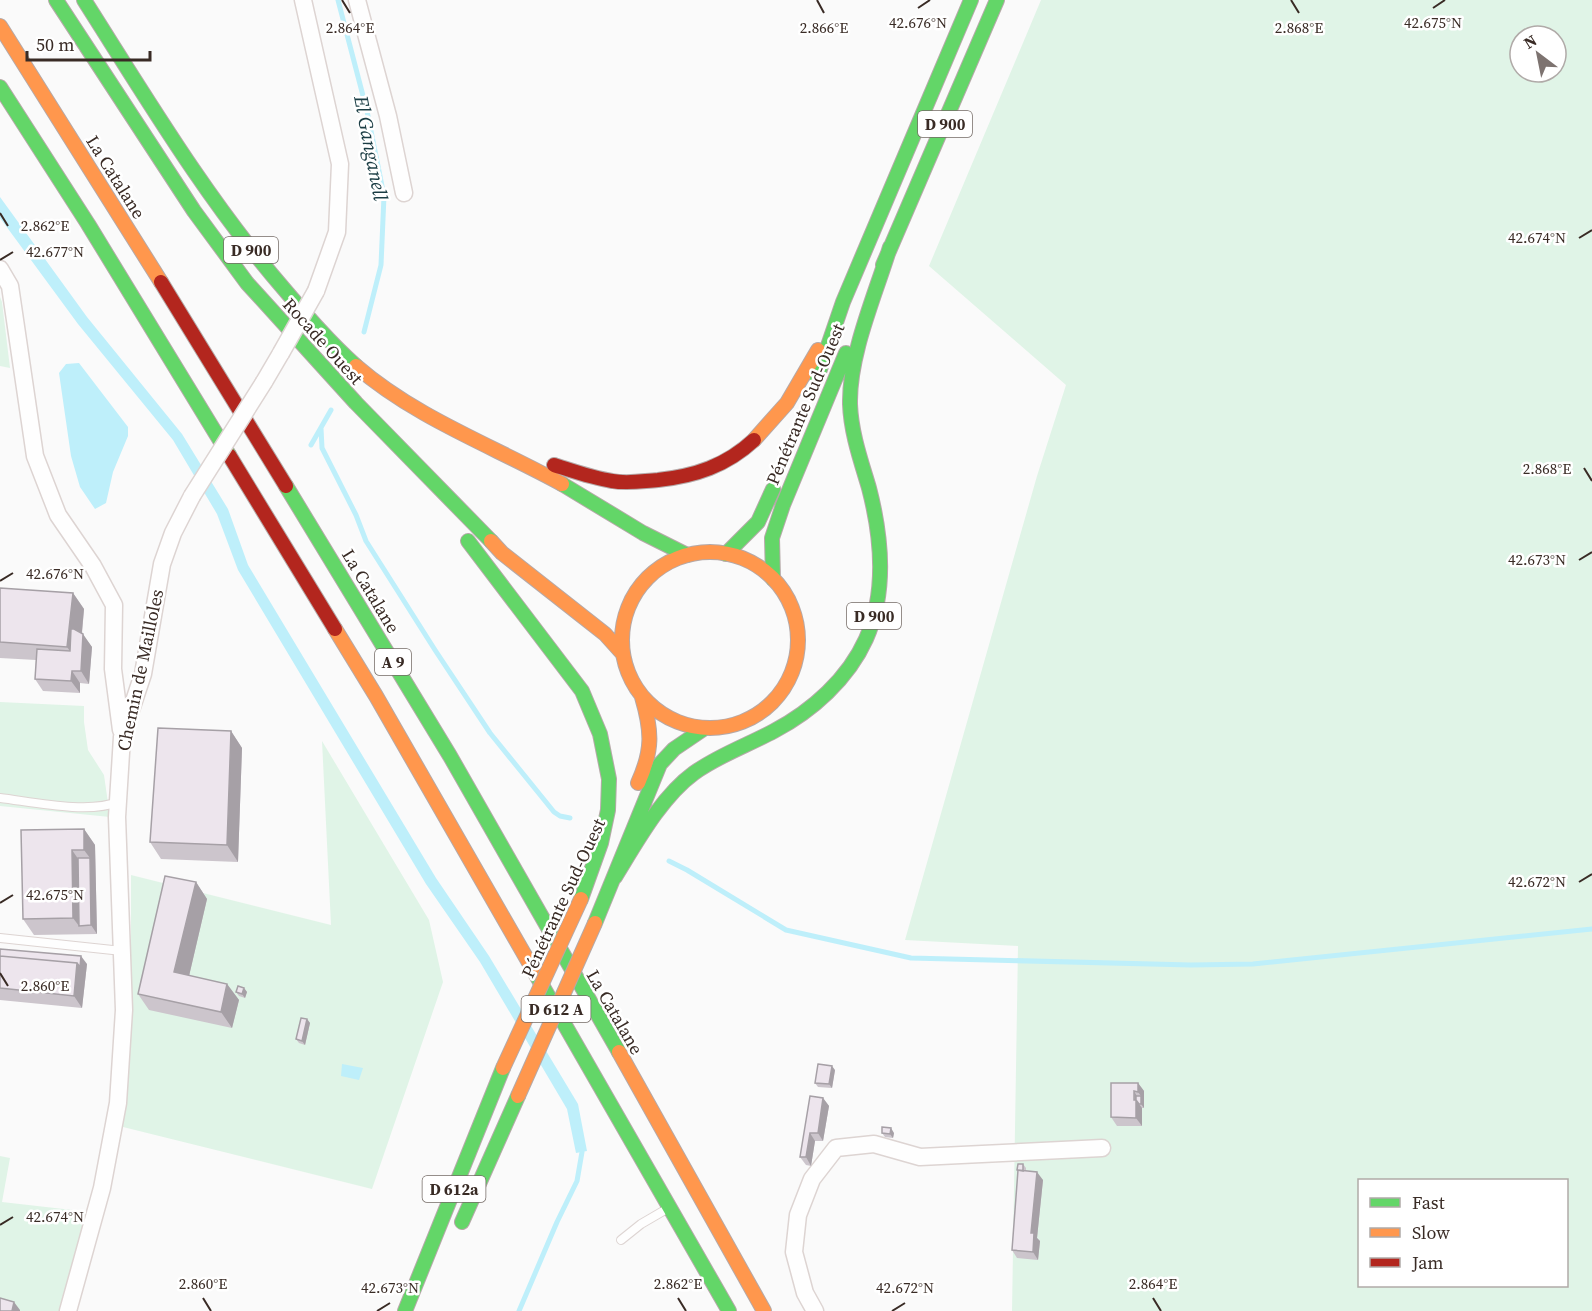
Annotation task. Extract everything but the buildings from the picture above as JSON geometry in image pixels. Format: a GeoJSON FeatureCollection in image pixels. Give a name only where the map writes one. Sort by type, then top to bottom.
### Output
{"type":"FeatureCollection","features":[{"type":"Feature","properties":{"kind":"highway","name":"Rocade Ouest"},"geometry":{"type":"LineString","coordinates":[[56,0],[194,211],[247,283],[370,418],[502,553],[604,634],[622,654]]}},
{"type":"Feature","properties":{"kind":"highway","name":"Rocade Ouest"},"geometry":{"type":"LineString","coordinates":[[84,0],[208,193],[266,270],[316,327],[361,370],[437,420],[573,490],[658,543],[687,555]]}},
{"type":"Feature","properties":{"kind":"highway"},"geometry":{"type":"LineString","coordinates":[[811,395],[843,302],[971,0]]}},
{"type":"Feature","properties":{"kind":"highway","name":"Pénétrante Sud-Ouest"},"geometry":{"type":"LineString","coordinates":[[773,579],[772,538],[783,505],[890,247],[997,0]]}},
{"type":"Feature","properties":{"kind":"highway","name":"La Catalane"},"geometry":{"type":"LineString","coordinates":[[0,26],[114,205],[404,680],[764,1311]]}},
{"type":"Feature","properties":{"kind":"highway","name":"A 9"},"geometry":{"type":"LineString","coordinates":[[0,87],[88,224],[376,696],[729,1311]]}},
{"type":"Feature","properties":{"kind":"highway","name":"Pénétrante Sud-Ouest"},"geometry":{"type":"LineString","coordinates":[[615,877],[646,827],[682,783],[709,762],[776,730],[811,708],[839,681],[857,654],[871,625],[878,600],[880,551],[875,514],[861,466],[850,411],[853,363],[890,247]]}},
{"type":"Feature","properties":{"kind":"highway"},"geometry":{"type":"LineString","coordinates":[[480,442],[590,476],[629,483],[670,479],[710,470],[746,448],[779,414],[802,380],[843,302]]}},
{"type":"Feature","properties":{"kind":"highway"},"geometry":{"type":"LineString","coordinates":[[370,418],[537,630],[582,691],[594,712],[603,736],[610,780],[608,813],[581,899]]}},
{"type":"Feature","properties":{"kind":"highway"},"geometry":{"type":"LineString","coordinates":[[726,554],[758,522],[778,480]]}},
{"type":"Feature","properties":{"kind":"highway","name":"Rocade Ouest"},"geometry":{"type":"LineString","coordinates":[[726,554],[759,567],[773,579],[785,594],[798,630],[797,650],[789,677],[774,701],[759,713],[742,722],[724,727],[705,728],[670,719],[654,709],[642,697],[626,669],[622,654],[623,622],[636,592],[658,569],[687,555],[726,554]]}},
{"type":"Feature","properties":{"kind":"highway"},"geometry":{"type":"LineString","coordinates":[[633,793],[644,771],[650,749],[651,726],[642,697]]}},
{"type":"Feature","properties":{"kind":"highway","name":"Pénétrante Sud-Ouest"},"geometry":{"type":"LineString","coordinates":[[518,1096],[615,877],[660,764],[674,749],[705,728]]}},
{"type":"Feature","properties":{"kind":"highway","name":"Pénétrante Sud-Ouest"},"geometry":{"type":"LineString","coordinates":[[405,1311],[503,1068],[618,824]]}},
{"type":"Feature","properties":{"kind":"highway","name":"D 612a"},"geometry":{"type":"LineString","coordinates":[[456,1238],[518,1096]]}},
{"type":"Feature","properties":{"kind":"street","name":"Chemin de Mailloles"},"geometry":{"type":"LineString","coordinates":[[68,1311],[102,1188],[118,1103],[124,1010],[118,802],[122,737],[143,674],[162,564],[172,533],[192,496],[264,382],[316,291],[336,232],[340,164],[303,0]]}},
{"type":"Feature","properties":{"kind":"street"},"geometry":{"type":"LineString","coordinates":[[357,0],[388,116],[404,193]]}},
{"type":"Feature","properties":{"kind":"street"},"geometry":{"type":"LineString","coordinates":[[0,269],[10,286],[35,456],[58,515],[93,566],[114,604],[113,669],[122,737]]}},
{"type":"Feature","properties":{"kind":"street"},"geometry":{"type":"LineString","coordinates":[[815,1311],[805,1293],[794,1252],[798,1215],[812,1179],[836,1148],[874,1144],[920,1157],[1102,1148]]}},
{"type":"Feature","properties":{"kind":"lane"},"geometry":{"type":"LineString","coordinates":[[0,798],[75,807],[105,807],[118,802]]}},
{"type":"Feature","properties":{"kind":"lane"},"geometry":{"type":"LineString","coordinates":[[0,938],[122,951]]}},
{"type":"Feature","properties":{"kind":"lane"},"geometry":{"type":"LineString","coordinates":[[621,1240],[670,1206]]}},
{"type":"Feature","properties":{"kind":"green space"},"geometry":{"type":"Polygon","coordinates":[[[1041,0],[1592,0],[1592,1311],[1012,1311],[1018,946],[905,940],[1037,476],[1066,385],[929,266],[1041,0]]]}},
{"type":"Feature","properties":{"kind":"green space"},"geometry":{"type":"Polygon","coordinates":[[[0,297],[2,302],[10,368],[0,366],[0,297]]]}},
{"type":"Feature","properties":{"kind":"green space"},"geometry":{"type":"Polygon","coordinates":[[[0,702],[84,706],[88,750],[104,775],[110,817],[0,806],[0,702]]]}},
{"type":"Feature","properties":{"kind":"green space"},"geometry":{"type":"Polygon","coordinates":[[[322,741],[429,920],[443,982],[372,1189],[123,1127],[131,1002],[131,875],[331,925],[322,741]]]}},
{"type":"Feature","properties":{"kind":"green space"},"geometry":{"type":"Polygon","coordinates":[[[0,1156],[10,1158],[2,1202],[90,1212],[60,1311],[0,1311],[0,1156]]]}},
{"type":"Feature","properties":{"kind":"water"},"geometry":{"type":"Polygon","coordinates":[[[0,197],[87,317],[182,434],[228,509],[248,565],[436,878],[489,956],[578,1104],[587,1151],[576,1153],[567,1109],[480,962],[426,884],[238,570],[217,514],[173,440],[78,324],[0,218],[0,197]]]}},
{"type":"Feature","properties":{"kind":"water"},"geometry":{"type":"Polygon","coordinates":[[[79,363],[128,427],[128,436],[113,472],[106,503],[95,509],[80,487],[71,456],[59,373],[66,364],[79,363]]]}},
{"type":"Feature","properties":{"kind":"water"},"geometry":{"type":"Polygon","coordinates":[[[342,1064],[363,1068],[359,1080],[341,1076],[342,1064]]]}},
{"type":"Feature","properties":{"kind":"waterway","name":"El Ganganell"},"geometry":{"type":"LineString","coordinates":[[338,0],[367,111],[384,196],[381,265],[364,332]]}},
{"type":"Feature","properties":{"kind":"waterway","name":"El Ganganell"},"geometry":{"type":"LineString","coordinates":[[311,445],[331,410]]}},
{"type":"Feature","properties":{"kind":"waterway"},"geometry":{"type":"LineString","coordinates":[[321,428],[322,448],[356,515],[366,541],[435,650],[490,733],[554,812],[570,818]]}},
{"type":"Feature","properties":{"kind":"waterway"},"geometry":{"type":"LineString","coordinates":[[669,861],[786,930],[911,958],[1191,965],[1253,964],[1592,929]]}},
{"type":"Feature","properties":{"kind":"waterway"},"geometry":{"type":"LineString","coordinates":[[519,1311],[577,1181],[581,1146]]}},
{"type":"Feature","properties":{"kind":"traffic: fast"},"geometry":{"type":"LineString","coordinates":[[56,0],[194,211],[247,283],[356,403],[491,541]]}},
{"type":"Feature","properties":{"kind":"traffic: fast"},"geometry":{"type":"LineString","coordinates":[[84,0],[203,185],[229,220],[301,309],[356,366]]}},
{"type":"Feature","properties":{"kind":"traffic: fast"},"geometry":{"type":"LineString","coordinates":[[817,378],[843,302],[971,0]]}},
{"type":"Feature","properties":{"kind":"traffic: fast"},"geometry":{"type":"LineString","coordinates":[[883,265],[997,0]]}},
{"type":"Feature","properties":{"kind":"traffic: fast"},"geometry":{"type":"LineString","coordinates":[[0,87],[88,224],[229,455]]}},
{"type":"Feature","properties":{"kind":"traffic: fast"},"geometry":{"type":"LineString","coordinates":[[615,877],[650,821],[682,783],[723,755],[774,731],[815,704],[839,680],[866,639],[873,621],[880,584],[879,545],[869,488],[852,426],[851,385],[858,345],[890,247]]}},
{"type":"Feature","properties":{"kind":"traffic: fast"},"geometry":{"type":"LineString","coordinates":[[773,579],[772,538],[783,505],[846,353]]}},
{"type":"Feature","properties":{"kind":"traffic: fast"},"geometry":{"type":"LineString","coordinates":[[562,484],[643,533],[687,555]]}},
{"type":"Feature","properties":{"kind":"traffic: fast"},"geometry":{"type":"LineString","coordinates":[[286,486],[450,756],[619,1052]]}},
{"type":"Feature","properties":{"kind":"traffic: fast"},"geometry":{"type":"LineString","coordinates":[[726,554],[758,522],[773,489]]}},
{"type":"Feature","properties":{"kind":"traffic: fast"},"geometry":{"type":"LineString","coordinates":[[468,541],[582,691],[600,734],[609,779],[608,810],[601,843],[581,899]]}},
{"type":"Feature","properties":{"kind":"traffic: fast"},"geometry":{"type":"LineString","coordinates":[[595,923],[660,764],[674,749],[705,728]]}},
{"type":"Feature","properties":{"kind":"traffic: fast"},"geometry":{"type":"LineString","coordinates":[[535,973],[729,1311]]}},
{"type":"Feature","properties":{"kind":"traffic: fast"},"geometry":{"type":"LineString","coordinates":[[405,1311],[503,1068]]}},
{"type":"Feature","properties":{"kind":"traffic: fast"},"geometry":{"type":"LineString","coordinates":[[462,1222],[518,1096]]}},
{"type":"Feature","properties":{"kind":"traffic: slow"},"geometry":{"type":"LineString","coordinates":[[0,26],[161,282]]}},
{"type":"Feature","properties":{"kind":"traffic: slow"},"geometry":{"type":"LineString","coordinates":[[754,440],[787,403],[818,350]]}},
{"type":"Feature","properties":{"kind":"traffic: slow"},"geometry":{"type":"LineString","coordinates":[[356,366],[379,384],[429,416],[562,484]]}},
{"type":"Feature","properties":{"kind":"traffic: slow"},"geometry":{"type":"LineString","coordinates":[[491,541],[502,553],[605,634],[623,654]]}},
{"type":"Feature","properties":{"kind":"traffic: slow"},"geometry":{"type":"LineString","coordinates":[[710,552],[744,559],[759,567],[772,578],[783,591],[791,606],[798,640],[791,674],[783,689],[772,702],[759,713],[744,721],[710,728],[676,721],[661,713],[648,702],[637,689],[629,674],[622,640],[629,606],[637,591],[648,578],[661,567],[676,559],[710,552]]}},
{"type":"Feature","properties":{"kind":"traffic: slow"},"geometry":{"type":"LineString","coordinates":[[335,629],[535,973]]}},
{"type":"Feature","properties":{"kind":"traffic: slow"},"geometry":{"type":"LineString","coordinates":[[638,783],[646,760],[649,740],[648,720],[642,697]]}},
{"type":"Feature","properties":{"kind":"traffic: slow"},"geometry":{"type":"LineString","coordinates":[[503,1068],[581,899]]}},
{"type":"Feature","properties":{"kind":"traffic: slow"},"geometry":{"type":"LineString","coordinates":[[518,1096],[595,923]]}},
{"type":"Feature","properties":{"kind":"traffic: slow"},"geometry":{"type":"LineString","coordinates":[[619,1052],[764,1311]]}},
{"type":"Feature","properties":{"kind":"traffic: jam"},"geometry":{"type":"LineString","coordinates":[[161,282],[286,486]]}},
{"type":"Feature","properties":{"kind":"traffic: jam"},"geometry":{"type":"LineString","coordinates":[[554,465],[618,482],[658,480],[685,476],[709,468],[732,457],[754,440]]}},
{"type":"Feature","properties":{"kind":"traffic: jam"},"geometry":{"type":"LineString","coordinates":[[229,455],[335,629]]}}]}
